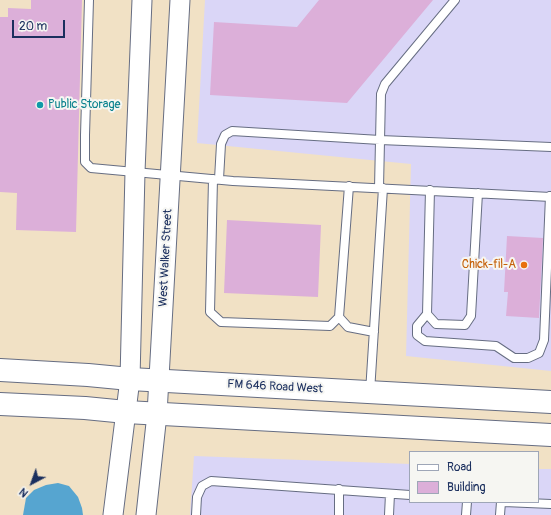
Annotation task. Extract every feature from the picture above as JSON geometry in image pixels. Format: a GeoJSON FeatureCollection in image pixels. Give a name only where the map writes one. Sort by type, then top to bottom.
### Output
{"type":"FeatureCollection","features":[{"type":"Feature","properties":{"kind":"main road","name":"FM 646 Road West"},"geometry":{"type":"LineString","coordinates":[[0,370],[159,381],[551,402]]}},
{"type":"Feature","properties":{"kind":"main road"},"geometry":{"type":"LineString","coordinates":[[0,404],[551,436]]}},
{"type":"Feature","properties":{"kind":"street"},"geometry":{"type":"LineString","coordinates":[[113,515],[130,379],[135,172],[142,0]]}},
{"type":"Feature","properties":{"kind":"street","name":"West Walker Street"},"geometry":{"type":"LineString","coordinates":[[146,515],[157,414],[180,0]]}},
{"type":"Feature","properties":{"kind":"lane"},"geometry":{"type":"LineString","coordinates":[[88,0],[85,162],[91,168],[216,179],[551,196],[544,340],[539,353],[528,358],[514,358],[496,346],[425,341],[417,335],[417,326],[427,314],[430,190]]}},
{"type":"Feature","properties":{"kind":"lane"},"geometry":{"type":"LineString","coordinates":[[370,392],[381,188],[381,94],[385,84],[455,0]]}},
{"type":"Feature","properties":{"kind":"lane"},"geometry":{"type":"LineString","coordinates":[[349,186],[339,317],[330,326],[221,322],[210,312],[216,179],[221,144],[225,135],[232,131],[380,140],[551,147]]}},
{"type":"Feature","properties":{"kind":"lane"},"geometry":{"type":"LineString","coordinates":[[427,314],[436,324],[465,325],[471,316],[478,193]]}},
{"type":"Feature","properties":{"kind":"lane"},"geometry":{"type":"LineString","coordinates":[[339,317],[348,327],[374,332]]}},
{"type":"Feature","properties":{"kind":"lane"},"geometry":{"type":"LineString","coordinates":[[196,515],[197,497],[202,486],[211,481],[409,495]]}},
{"type":"Feature","properties":{"kind":"lane"},"geometry":{"type":"LineString","coordinates":[[339,515],[340,489]]}},
{"type":"Feature","properties":{"kind":"lane"},"geometry":{"type":"LineString","coordinates":[[389,515],[390,494]]}},
{"type":"Feature","properties":{"kind":"lane"},"geometry":{"type":"LineString","coordinates":[[466,515],[467,503]]}},
{"type":"Feature","properties":{"kind":"lane"},"geometry":{"type":"LineString","coordinates":[[500,515],[502,503]]}},
{"type":"Feature","properties":{"kind":"lane"},"geometry":{"type":"LineString","coordinates":[[526,503],[551,504]]}},
{"type":"Feature","properties":{"kind":"shaded area"},"geometry":{"type":"Polygon","coordinates":[[[205,0],[551,0],[551,371],[406,356],[411,164],[197,143],[205,0]]]}},
{"type":"Feature","properties":{"kind":"shaded area"},"geometry":{"type":"Polygon","coordinates":[[[194,456],[409,464],[409,503],[539,503],[539,469],[551,469],[551,515],[190,515],[194,456]]]}},
{"type":"Feature","properties":{"kind":"water"},"geometry":{"type":"Polygon","coordinates":[[[58,483],[69,486],[78,497],[83,515],[23,515],[26,498],[34,490],[46,485],[58,483]]]}},
{"type":"Feature","properties":{"kind":"building","name":"Public Storage"},"geometry":{"type":"Polygon","coordinates":[[[31,0],[82,0],[76,232],[16,230],[17,193],[0,192],[0,17],[8,17],[8,8],[31,9],[31,0]]]}},
{"type":"Feature","properties":{"kind":"building"},"geometry":{"type":"Polygon","coordinates":[[[319,0],[433,0],[347,103],[210,95],[214,22],[297,27],[319,0]]]}},
{"type":"Feature","properties":{"kind":"building"},"geometry":{"type":"Polygon","coordinates":[[[227,220],[321,225],[318,297],[224,293],[227,220]]]}},
{"type":"Feature","properties":{"kind":"building","name":"Chick-fil-A"},"geometry":{"type":"Polygon","coordinates":[[[507,236],[543,238],[539,318],[506,316],[508,292],[504,292],[507,236]]]}},
{"type":"Feature","properties":{"kind":"place","name":"Public Storage"},"geometry":{"type":"Point","coordinates":[40,105]}},
{"type":"Feature","properties":{"kind":"place","name":"Chick-fil-A"},"geometry":{"type":"Point","coordinates":[524,265]}}]}
